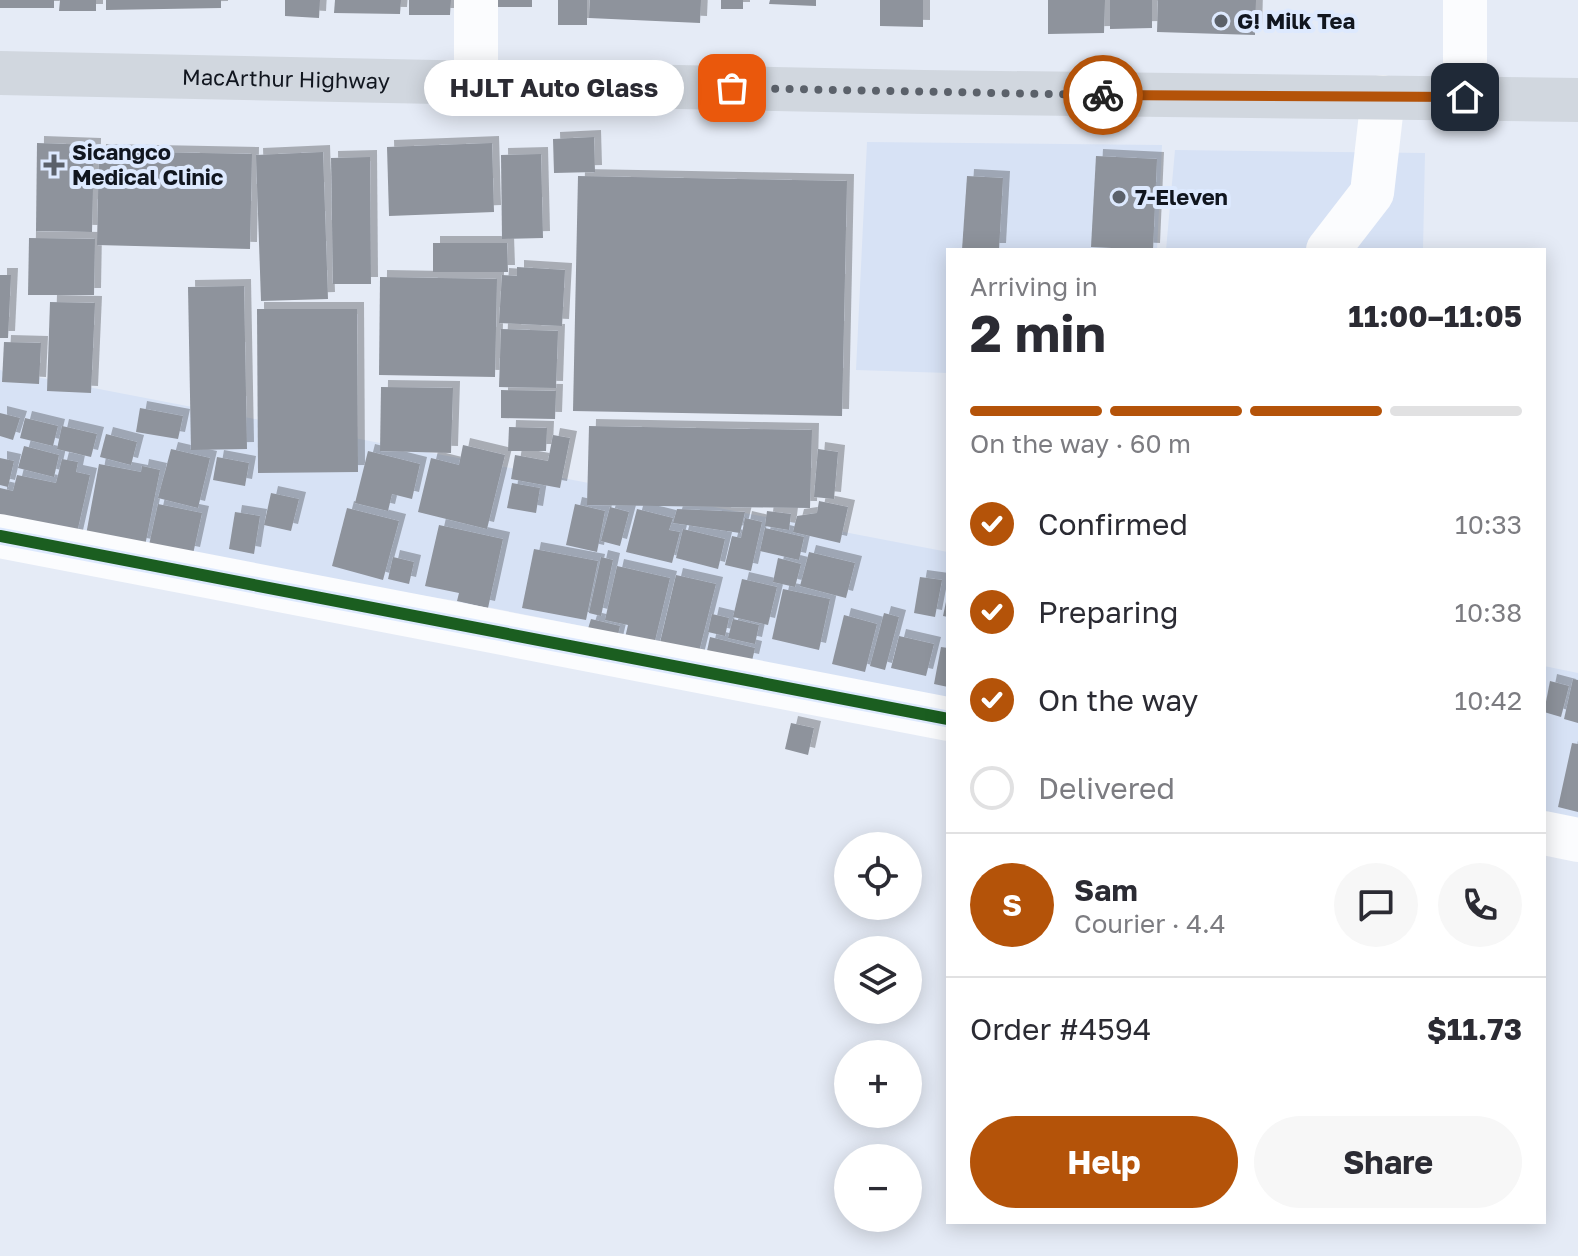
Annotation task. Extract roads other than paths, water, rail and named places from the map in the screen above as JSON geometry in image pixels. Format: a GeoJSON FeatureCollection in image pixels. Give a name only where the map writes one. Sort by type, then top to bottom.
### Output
{"type":"FeatureCollection","features":[{"type":"Feature","properties":{"kind":"highway","name":"MacArthur Highway"},"geometry":{"type":"LineString","coordinates":[[0,73],[955,93],[1578,100]]}},
{"type":"Feature","properties":{"kind":"street"},"geometry":{"type":"LineString","coordinates":[[476,0],[476,83]]}},
{"type":"Feature","properties":{"kind":"street"},"geometry":{"type":"LineString","coordinates":[[1465,0],[1465,97]]}},
{"type":"Feature","properties":{"kind":"street"},"geometry":{"type":"LineString","coordinates":[[1330,248],[1372,193],[1383,97]]}},
{"type":"Feature","properties":{"kind":"street"},"geometry":{"type":"LineString","coordinates":[[0,536],[946,719]]}},
{"type":"Feature","properties":{"kind":"street"},"geometry":{"type":"LineString","coordinates":[[1546,833],[1578,840]]}},
{"type":"Feature","properties":{"kind":"place","name":"G! Milk Tea"},"geometry":{"type":"Point","coordinates":[1221,21]}},
{"type":"Feature","properties":{"kind":"place","name":"HJLT Auto Glass"},"geometry":{"type":"Point","coordinates":[732,88]}},
{"type":"Feature","properties":{"kind":"place","name":"Sicangco Medical Clinic"},"geometry":{"type":"Point","coordinates":[54,165]}},
{"type":"Feature","properties":{"kind":"place","name":"7-Eleven"},"geometry":{"type":"Point","coordinates":[1119,197]}}]}
